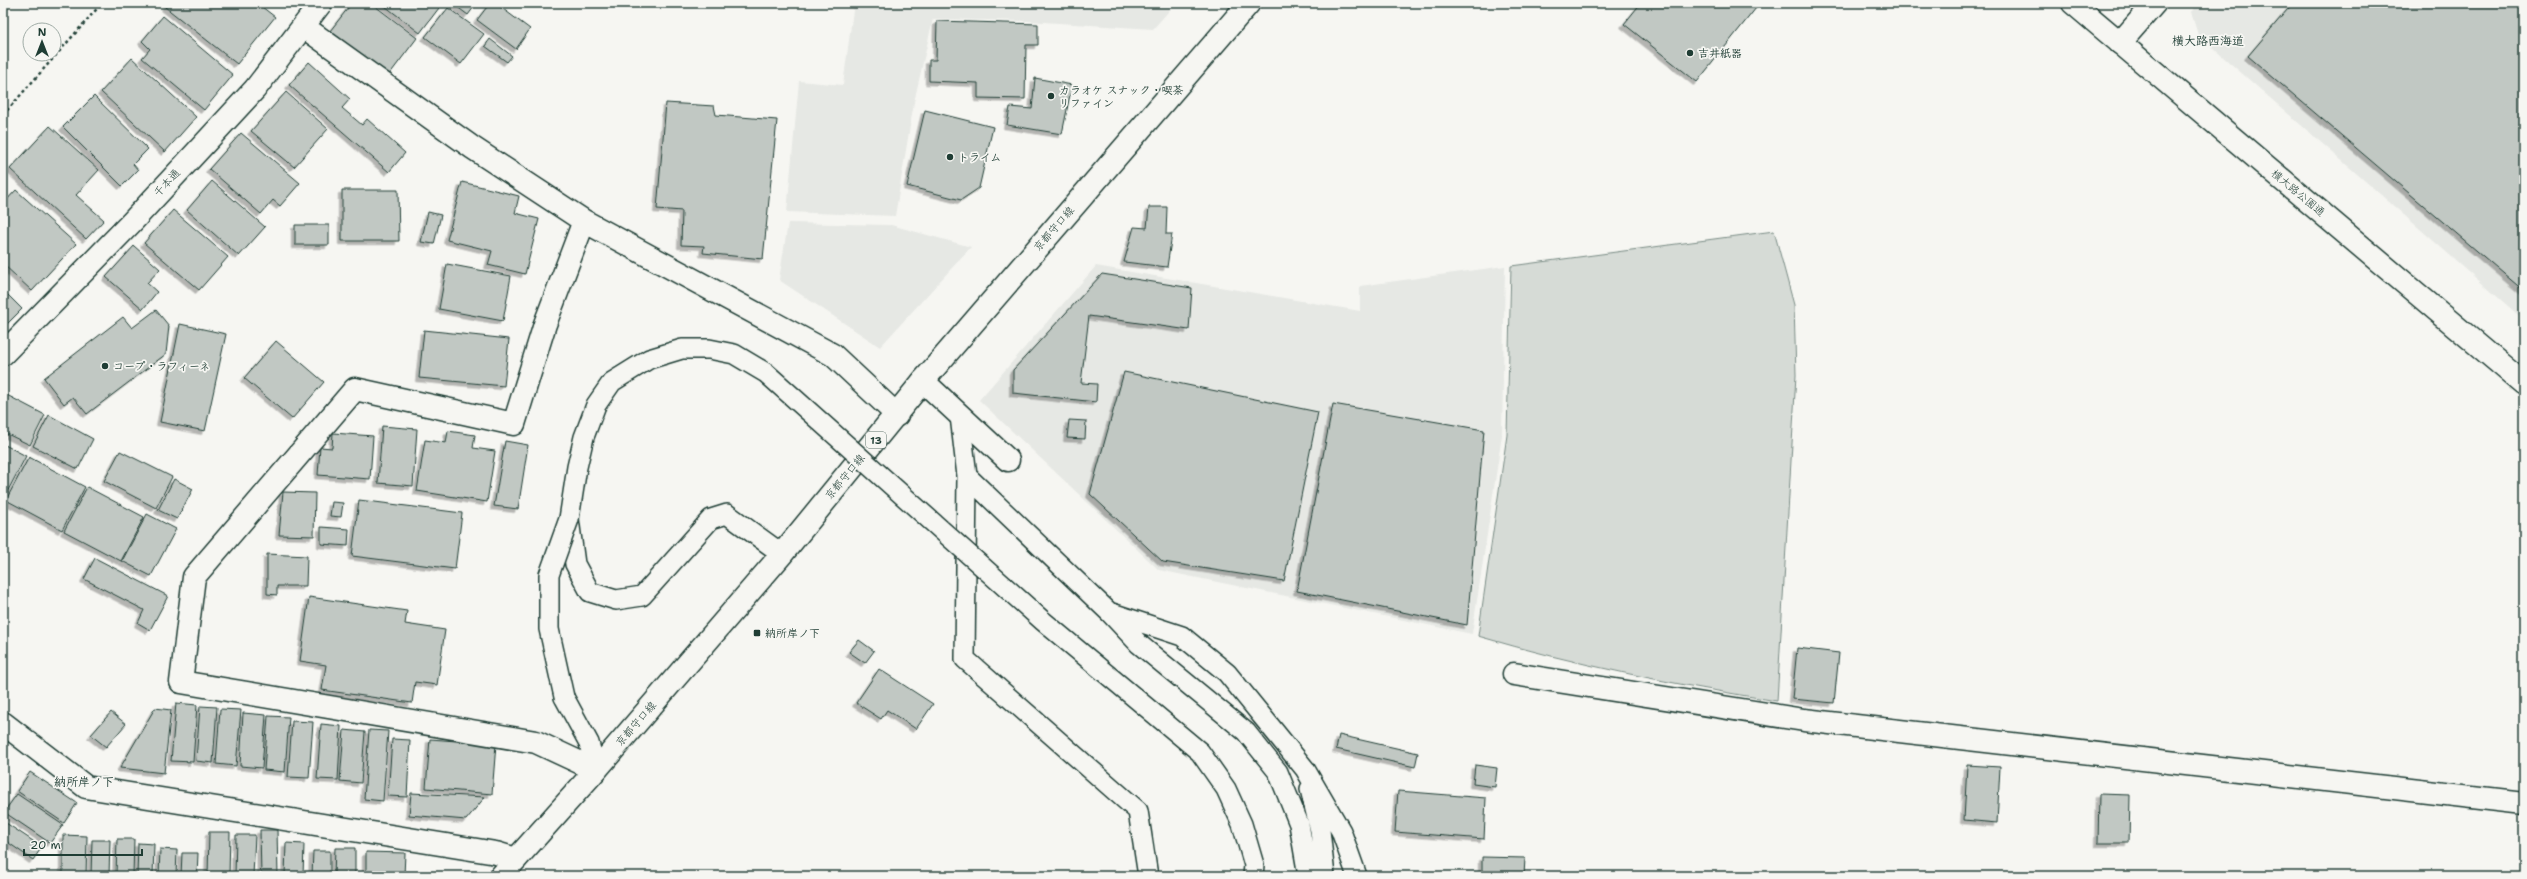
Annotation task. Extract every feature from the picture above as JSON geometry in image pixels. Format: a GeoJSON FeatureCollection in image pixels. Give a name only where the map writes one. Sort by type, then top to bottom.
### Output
{"type":"FeatureCollection","features":[{"type":"Feature","properties":{"kind":"street","name":"千本通"},"geometry":{"type":"LineString","coordinates":[[3,354],[125,228],[249,94],[322,3]]}},
{"type":"Feature","properties":{"kind":"street","name":"京都守口線"},"geometry":{"type":"LineString","coordinates":[[501,876],[596,770],[782,554],[897,415],[923,381],[1250,3]]}},
{"type":"Feature","properties":{"kind":"street","name":"横大路公園通"},"geometry":{"type":"LineString","coordinates":[[2073,3],[2524,384]]}},
{"type":"Feature","properties":{"kind":"street"},"geometry":{"type":"LineString","coordinates":[[2120,43],[2155,3]]}},
{"type":"Feature","properties":{"kind":"street"},"geometry":{"type":"LineString","coordinates":[[304,27],[473,148],[584,221],[833,355],[897,415]]}},
{"type":"Feature","properties":{"kind":"street"},"geometry":{"type":"LineString","coordinates":[[584,221],[545,324],[514,424],[355,389],[194,577],[181,682],[536,742],[596,770]]}},
{"type":"Feature","properties":{"kind":"street"},"geometry":{"type":"LineString","coordinates":[[923,381],[1008,460]]}},
{"type":"Feature","properties":{"kind":"street"},"geometry":{"type":"LineString","coordinates":[[1514,674],[1804,720],[2524,803]]}},
{"type":"Feature","properties":{"kind":"street"},"geometry":{"type":"LineString","coordinates":[[3,723],[86,787],[496,852],[516,859]]}},
{"type":"Feature","properties":{"kind":"lane"},"geometry":{"type":"LineString","coordinates":[[596,770],[589,743],[564,697],[549,628],[549,575],[569,520],[584,437],[596,404],[612,382],[649,359],[682,349],[709,349],[734,354],[766,373],[1043,621],[1200,752],[1226,789],[1242,824],[1254,865],[1253,876]]}},
{"type":"Feature","properties":{"kind":"lane"},"geometry":{"type":"LineString","coordinates":[[960,416],[967,476],[965,659],[1138,811],[1148,876]]}},
{"type":"Feature","properties":{"kind":"lane"},"geometry":{"type":"LineString","coordinates":[[967,476],[1110,613],[1139,644],[1246,732],[1278,772],[1299,824],[1308,876]]}},
{"type":"Feature","properties":{"kind":"lane"},"geometry":{"type":"LineString","coordinates":[[569,520],[574,564],[590,592],[616,600],[642,596],[711,519],[727,514],[740,521],[782,554]]}},
{"type":"Feature","properties":{"kind":"lane"},"geometry":{"type":"LineString","coordinates":[[1110,613],[1182,636],[1226,672],[1305,769],[1341,831],[1357,876]]}},
{"type":"Feature","properties":{"kind":"lane"},"geometry":{"type":"LineString","coordinates":[[1305,769],[1320,830],[1325,876]]}},
{"type":"Feature","properties":{"kind":"path"},"geometry":{"type":"LineString","coordinates":[[3,115],[102,3]]}},
{"type":"Feature","properties":{"kind":"shaded area"},"geometry":{"type":"Polygon","coordinates":[[[854,3],[1176,3],[1153,29],[1027,21],[933,19],[914,102],[895,216],[787,212],[799,81],[843,85],[854,3]]]}},
{"type":"Feature","properties":{"kind":"shaded area"},"geometry":{"type":"Polygon","coordinates":[[[2199,3],[2524,3],[2524,320],[2198,35],[2191,12],[2199,3]]]}},
{"type":"Feature","properties":{"kind":"shaded area"},"geometry":{"type":"Polygon","coordinates":[[[788,223],[891,225],[971,247],[880,347],[779,280],[788,223]]]}},
{"type":"Feature","properties":{"kind":"shaded area"},"geometry":{"type":"Polygon","coordinates":[[[1774,231],[1794,305],[1796,375],[1777,701],[1702,688],[1589,665],[1478,636],[1507,435],[1511,266],[1774,231]]]}},
{"type":"Feature","properties":{"kind":"shaded area"},"geometry":{"type":"Polygon","coordinates":[[[1096,266],[1360,311],[1360,286],[1505,266],[1502,435],[1472,634],[1159,570],[979,400],[1096,266]]]}},
{"type":"Feature","properties":{"kind":"building"},"geometry":{"type":"Polygon","coordinates":[[[168,3],[257,3],[275,17],[237,64],[165,7],[168,3]]]}},
{"type":"Feature","properties":{"kind":"building"},"geometry":{"type":"Polygon","coordinates":[[[352,3],[371,3],[417,38],[389,75],[330,31],[352,3]]]}},
{"type":"Feature","properties":{"kind":"building"},"geometry":{"type":"Polygon","coordinates":[[[381,3],[441,3],[442,4],[420,33],[381,3]]]}},
{"type":"Feature","properties":{"kind":"building"},"geometry":{"type":"Polygon","coordinates":[[[452,3],[477,3],[468,15],[452,3]]]}},
{"type":"Feature","properties":{"kind":"building"},"geometry":{"type":"Polygon","coordinates":[[[490,3],[495,3],[530,29],[516,49],[477,20],[490,3]]]}},
{"type":"Feature","properties":{"kind":"building","name":"吉井紙器"},"geometry":{"type":"Polygon","coordinates":[[[1641,3],[1760,3],[1697,82],[1624,24],[1641,3]]]}},
{"type":"Feature","properties":{"kind":"building"},"geometry":{"type":"Polygon","coordinates":[[[2293,3],[2524,3],[2524,291],[2248,56],[2293,3]]]}},
{"type":"Feature","properties":{"kind":"building"},"geometry":{"type":"Polygon","coordinates":[[[448,8],[484,34],[461,64],[425,37],[448,8]]]}},
{"type":"Feature","properties":{"kind":"building"},"geometry":{"type":"Polygon","coordinates":[[[163,16],[233,75],[204,110],[142,58],[150,49],[142,41],[163,16]]]}},
{"type":"Feature","properties":{"kind":"building"},"geometry":{"type":"Polygon","coordinates":[[[937,21],[1038,24],[1038,45],[1026,45],[1025,99],[978,98],[978,83],[929,81],[929,60],[936,60],[937,21]]]}},
{"type":"Feature","properties":{"kind":"building"},"geometry":{"type":"Polygon","coordinates":[[[490,39],[512,56],[507,62],[485,46],[490,39]]]}},
{"type":"Feature","properties":{"kind":"building"},"geometry":{"type":"Polygon","coordinates":[[[132,58],[196,117],[165,152],[101,92],[132,58]]]}},
{"type":"Feature","properties":{"kind":"building"},"geometry":{"type":"Polygon","coordinates":[[[309,62],[350,99],[342,108],[362,125],[367,119],[405,153],[389,172],[289,85],[309,62]]]}},
{"type":"Feature","properties":{"kind":"building","name":"カラオケ スナック・喫茶 リファイン"},"geometry":{"type":"Polygon","coordinates":[[[1035,78],[1072,85],[1062,134],[1007,125],[1010,107],[1032,109],[1035,78]]]}},
{"type":"Feature","properties":{"kind":"building"},"geometry":{"type":"Polygon","coordinates":[[[286,92],[328,129],[294,167],[251,131],[286,92]]]}},
{"type":"Feature","properties":{"kind":"building"},"geometry":{"type":"Polygon","coordinates":[[[94,96],[148,149],[133,164],[138,170],[122,186],[63,127],[94,96]]]}},
{"type":"Feature","properties":{"kind":"building"},"geometry":{"type":"Polygon","coordinates":[[[666,103],[714,106],[716,115],[777,120],[763,259],[703,253],[704,246],[681,245],[682,211],[657,209],[666,103]]]}},
{"type":"Feature","properties":{"kind":"building","name":"トライム"},"geometry":{"type":"Polygon","coordinates":[[[925,110],[993,127],[979,188],[961,200],[907,186],[925,110]]]}},
{"type":"Feature","properties":{"kind":"building"},"geometry":{"type":"Polygon","coordinates":[[[50,126],[99,170],[76,195],[104,220],[86,239],[10,169],[50,126]]]}},
{"type":"Feature","properties":{"kind":"building"},"geometry":{"type":"Polygon","coordinates":[[[241,133],[300,183],[280,206],[273,200],[261,214],[209,169],[241,133]]]}},
{"type":"Feature","properties":{"kind":"building"},"geometry":{"type":"Polygon","coordinates":[[[212,181],[265,227],[239,256],[187,210],[212,181]]]}},
{"type":"Feature","properties":{"kind":"building"},"geometry":{"type":"Polygon","coordinates":[[[462,182],[519,196],[515,213],[539,219],[525,274],[488,265],[492,251],[447,240],[462,182]]]}},
{"type":"Feature","properties":{"kind":"building"},"geometry":{"type":"Polygon","coordinates":[[[16,190],[76,244],[32,291],[3,264],[3,204],[16,190]]]}},
{"type":"Feature","properties":{"kind":"building"},"geometry":{"type":"Polygon","coordinates":[[[342,190],[398,190],[399,241],[342,241],[342,190]]]}},
{"type":"Feature","properties":{"kind":"building"},"geometry":{"type":"Polygon","coordinates":[[[1149,207],[1167,207],[1166,234],[1172,234],[1167,267],[1124,262],[1134,227],[1147,228],[1149,207]]]}},
{"type":"Feature","properties":{"kind":"building"},"geometry":{"type":"Polygon","coordinates":[[[173,210],[228,257],[199,290],[144,243],[173,210]]]}},
{"type":"Feature","properties":{"kind":"building"},"geometry":{"type":"Polygon","coordinates":[[[428,212],[441,215],[434,244],[421,242],[428,212]]]}},
{"type":"Feature","properties":{"kind":"building"},"geometry":{"type":"Polygon","coordinates":[[[295,225],[329,225],[329,245],[295,245],[295,225]]]}},
{"type":"Feature","properties":{"kind":"building"},"geometry":{"type":"Polygon","coordinates":[[[134,246],[160,269],[147,283],[157,292],[143,309],[106,277],[134,246]]]}},
{"type":"Feature","properties":{"kind":"building"},"geometry":{"type":"Polygon","coordinates":[[[447,264],[511,276],[503,321],[439,309],[447,264]]]}},
{"type":"Feature","properties":{"kind":"building"},"geometry":{"type":"Polygon","coordinates":[[[1102,274],[1192,288],[1189,330],[1089,316],[1081,383],[1097,384],[1096,402],[1013,393],[1013,370],[1102,274]]]}},
{"type":"Feature","properties":{"kind":"building"},"geometry":{"type":"Polygon","coordinates":[[[3,290],[22,309],[3,328],[3,290]]]}},
{"type":"Feature","properties":{"kind":"building","name":"コープ・ラフィーネ"},"geometry":{"type":"Polygon","coordinates":[[[156,310],[169,326],[166,354],[87,414],[73,397],[64,404],[44,378],[123,317],[132,328],[156,310]]]}},
{"type":"Feature","properties":{"kind":"building"},"geometry":{"type":"Polygon","coordinates":[[[180,324],[226,334],[205,431],[160,422],[180,324]]]}},
{"type":"Feature","properties":{"kind":"building"},"geometry":{"type":"Polygon","coordinates":[[[424,330],[509,339],[504,386],[419,378],[424,330]]]}},
{"type":"Feature","properties":{"kind":"building"},"geometry":{"type":"Polygon","coordinates":[[[276,341],[324,382],[292,419],[244,378],[276,341]]]}},
{"type":"Feature","properties":{"kind":"building"},"geometry":{"type":"Polygon","coordinates":[[[1124,372],[1318,412],[1284,581],[1163,562],[1090,494],[1124,372]]]}},
{"type":"Feature","properties":{"kind":"building"},"geometry":{"type":"Polygon","coordinates":[[[3,393],[45,415],[30,445],[3,432],[3,393]]]}},
{"type":"Feature","properties":{"kind":"building"},"geometry":{"type":"Polygon","coordinates":[[[1333,404],[1484,430],[1467,625],[1297,591],[1333,404]]]}},
{"type":"Feature","properties":{"kind":"building"},"geometry":{"type":"Polygon","coordinates":[[[49,415],[93,439],[78,469],[33,446],[49,415]]]}},
{"type":"Feature","properties":{"kind":"building"},"geometry":{"type":"Polygon","coordinates":[[[1069,420],[1086,421],[1085,439],[1067,438],[1069,420]]]}},
{"type":"Feature","properties":{"kind":"building"},"geometry":{"type":"Polygon","coordinates":[[[382,426],[417,429],[413,486],[378,483],[382,426]]]}},
{"type":"Feature","properties":{"kind":"building"},"geometry":{"type":"Polygon","coordinates":[[[448,431],[475,435],[473,448],[495,451],[487,502],[417,491],[425,440],[446,443],[448,431]]]}},
{"type":"Feature","properties":{"kind":"building"},"geometry":{"type":"Polygon","coordinates":[[[333,433],[373,436],[370,479],[318,475],[320,447],[332,448],[333,433]]]}},
{"type":"Feature","properties":{"kind":"building"},"geometry":{"type":"Polygon","coordinates":[[[505,441],[528,445],[518,509],[494,506],[505,441]]]}},
{"type":"Feature","properties":{"kind":"building"},"geometry":{"type":"Polygon","coordinates":[[[3,444],[26,456],[4,498],[3,498],[3,444]]]}},
{"type":"Feature","properties":{"kind":"building"},"geometry":{"type":"Polygon","coordinates":[[[120,451],[172,477],[156,508],[104,481],[120,451]]]}},
{"type":"Feature","properties":{"kind":"building"},"geometry":{"type":"Polygon","coordinates":[[[29,457],[85,487],[62,530],[6,500],[29,457]]]}},
{"type":"Feature","properties":{"kind":"building"},"geometry":{"type":"Polygon","coordinates":[[[174,479],[193,489],[177,519],[158,510],[174,479]]]}},
{"type":"Feature","properties":{"kind":"building"},"geometry":{"type":"Polygon","coordinates":[[[87,487],[144,517],[121,561],[64,531],[87,487]]]}},
{"type":"Feature","properties":{"kind":"building"},"geometry":{"type":"Polygon","coordinates":[[[283,492],[315,493],[314,536],[279,535],[283,492]]]}},
{"type":"Feature","properties":{"kind":"building"},"geometry":{"type":"Polygon","coordinates":[[[359,500],[462,513],[455,569],[352,556],[359,500]]]}},
{"type":"Feature","properties":{"kind":"building"},"geometry":{"type":"Polygon","coordinates":[[[332,502],[343,503],[341,517],[330,516],[332,502]]]}},
{"type":"Feature","properties":{"kind":"building"},"geometry":{"type":"Polygon","coordinates":[[[147,514],[176,529],[151,576],[122,561],[147,514]]]}},
{"type":"Feature","properties":{"kind":"building"},"geometry":{"type":"Polygon","coordinates":[[[321,527],[349,529],[348,546],[321,544],[321,527]]]}},
{"type":"Feature","properties":{"kind":"building"},"geometry":{"type":"Polygon","coordinates":[[[267,554],[307,556],[306,586],[277,586],[277,595],[267,594],[267,554]]]}},
{"type":"Feature","properties":{"kind":"building"},"geometry":{"type":"Polygon","coordinates":[[[95,558],[168,596],[150,630],[138,623],[144,610],[84,579],[95,558]]]}},
{"type":"Feature","properties":{"kind":"building"},"geometry":{"type":"Polygon","coordinates":[[[309,597],[407,611],[405,624],[445,630],[437,685],[415,682],[412,703],[322,690],[326,665],[300,661],[309,597]]]}},
{"type":"Feature","properties":{"kind":"building"},"geometry":{"type":"Polygon","coordinates":[[[859,640],[874,651],[865,663],[849,652],[859,640]]]}},
{"type":"Feature","properties":{"kind":"building"},"geometry":{"type":"Polygon","coordinates":[[[1797,648],[1839,653],[1834,703],[1792,699],[1797,648]]]}},
{"type":"Feature","properties":{"kind":"building"},"geometry":{"type":"Polygon","coordinates":[[[879,669],[933,704],[916,729],[887,710],[881,719],[856,703],[879,669]]]}},
{"type":"Feature","properties":{"kind":"building"},"geometry":{"type":"Polygon","coordinates":[[[176,703],[197,705],[193,762],[171,761],[176,703]]]}},
{"type":"Feature","properties":{"kind":"building"},"geometry":{"type":"Polygon","coordinates":[[[200,706],[217,707],[213,763],[196,761],[200,706]]]}},
{"type":"Feature","properties":{"kind":"building"},"geometry":{"type":"Polygon","coordinates":[[[155,708],[171,710],[164,773],[120,768],[155,708]]]}},
{"type":"Feature","properties":{"kind":"building"},"geometry":{"type":"Polygon","coordinates":[[[220,709],[241,710],[236,766],[216,764],[220,709]]]}},
{"type":"Feature","properties":{"kind":"building"},"geometry":{"type":"Polygon","coordinates":[[[111,712],[126,724],[106,747],[91,735],[111,712]]]}},
{"type":"Feature","properties":{"kind":"building"},"geometry":{"type":"Polygon","coordinates":[[[243,713],[266,715],[262,768],[240,766],[243,713]]]}},
{"type":"Feature","properties":{"kind":"building"},"geometry":{"type":"Polygon","coordinates":[[[268,716],[289,717],[285,772],[264,770],[268,716]]]}},
{"type":"Feature","properties":{"kind":"building"},"geometry":{"type":"Polygon","coordinates":[[[292,721],[313,722],[309,778],[288,777],[292,721]]]}},
{"type":"Feature","properties":{"kind":"building"},"geometry":{"type":"Polygon","coordinates":[[[321,724],[341,726],[338,780],[317,779],[321,724]]]}},
{"type":"Feature","properties":{"kind":"building"},"geometry":{"type":"Polygon","coordinates":[[[344,730],[365,732],[361,783],[340,781],[344,730]]]}},
{"type":"Feature","properties":{"kind":"building"},"geometry":{"type":"Polygon","coordinates":[[[369,730],[388,731],[383,801],[364,799],[369,730]]]}},
{"type":"Feature","properties":{"kind":"building"},"geometry":{"type":"Polygon","coordinates":[[[1339,735],[1418,753],[1415,767],[1336,749],[1339,735]]]}},
{"type":"Feature","properties":{"kind":"building"},"geometry":{"type":"Polygon","coordinates":[[[392,739],[410,740],[407,797],[388,796],[392,739]]]}},
{"type":"Feature","properties":{"kind":"building"},"geometry":{"type":"Polygon","coordinates":[[[430,739],[496,744],[492,794],[426,788],[430,739]]]}},
{"type":"Feature","properties":{"kind":"building"},"geometry":{"type":"Polygon","coordinates":[[[1475,765],[1497,768],[1495,787],[1473,784],[1475,765]]]}},
{"type":"Feature","properties":{"kind":"building"},"geometry":{"type":"Polygon","coordinates":[[[1967,765],[2000,767],[1997,823],[1964,820],[1967,765]]]}},
{"type":"Feature","properties":{"kind":"building"},"geometry":{"type":"Polygon","coordinates":[[[30,772],[77,803],[64,823],[17,791],[30,772]]]}},
{"type":"Feature","properties":{"kind":"building"},"geometry":{"type":"Polygon","coordinates":[[[1398,791],[1486,798],[1484,839],[1395,832],[1398,791]]]}},
{"type":"Feature","properties":{"kind":"building"},"geometry":{"type":"Polygon","coordinates":[[[411,793],[485,797],[466,820],[409,815],[411,793]]]}},
{"type":"Feature","properties":{"kind":"building"},"geometry":{"type":"Polygon","coordinates":[[[17,794],[63,825],[50,843],[4,812],[17,794]]]}},
{"type":"Feature","properties":{"kind":"building"},"geometry":{"type":"Polygon","coordinates":[[[2099,794],[2130,795],[2129,843],[2098,843],[2099,794]]]}},
{"type":"Feature","properties":{"kind":"building"},"geometry":{"type":"Polygon","coordinates":[[[3,821],[42,847],[33,860],[3,839],[3,821]]]}},
{"type":"Feature","properties":{"kind":"building"},"geometry":{"type":"Polygon","coordinates":[[[260,830],[277,830],[278,876],[261,876],[260,830]]]}},
{"type":"Feature","properties":{"kind":"building"},"geometry":{"type":"Polygon","coordinates":[[[209,832],[230,832],[229,876],[208,876],[209,832]]]}},
{"type":"Feature","properties":{"kind":"building"},"geometry":{"type":"Polygon","coordinates":[[[63,835],[87,836],[86,876],[63,876],[63,835]]]}},
{"type":"Feature","properties":{"kind":"building"},"geometry":{"type":"Polygon","coordinates":[[[236,835],[255,835],[253,876],[235,876],[236,835]]]}},
{"type":"Feature","properties":{"kind":"building"},"geometry":{"type":"Polygon","coordinates":[[[117,839],[134,839],[133,876],[116,876],[117,839]]]}},
{"type":"Feature","properties":{"kind":"building"},"geometry":{"type":"Polygon","coordinates":[[[92,840],[110,840],[109,876],[91,876],[92,840]]]}},
{"type":"Feature","properties":{"kind":"building"},"geometry":{"type":"Polygon","coordinates":[[[138,843],[154,844],[153,876],[137,876],[138,843]]]}},
{"type":"Feature","properties":{"kind":"building"},"geometry":{"type":"Polygon","coordinates":[[[286,843],[304,844],[303,876],[285,876],[286,843]]]}},
{"type":"Feature","properties":{"kind":"building"},"geometry":{"type":"Polygon","coordinates":[[[335,848],[355,848],[355,876],[334,876],[335,848]]]}},
{"type":"Feature","properties":{"kind":"building"},"geometry":{"type":"Polygon","coordinates":[[[160,849],[177,850],[176,876],[159,876],[160,849]]]}},
{"type":"Feature","properties":{"kind":"building"},"geometry":{"type":"Polygon","coordinates":[[[313,851],[330,851],[330,876],[312,876],[313,851]]]}},
{"type":"Feature","properties":{"kind":"building"},"geometry":{"type":"Polygon","coordinates":[[[366,852],[405,853],[404,876],[366,876],[366,852]]]}},
{"type":"Feature","properties":{"kind":"building"},"geometry":{"type":"Polygon","coordinates":[[[182,853],[198,853],[197,876],[181,876],[182,853]]]}},
{"type":"Feature","properties":{"kind":"building"},"geometry":{"type":"Polygon","coordinates":[[[1482,857],[1525,858],[1524,876],[1482,876],[1482,857]]]}},
{"type":"Feature","properties":{"kind":"place","name":"吉井紙器"},"geometry":{"type":"Point","coordinates":[1690,53]}},
{"type":"Feature","properties":{"kind":"place","name":"カラオケ スナック・喫茶 リファイン"},"geometry":{"type":"Point","coordinates":[1051,96]}},
{"type":"Feature","properties":{"kind":"place","name":"トライム"},"geometry":{"type":"Point","coordinates":[950,157]}},
{"type":"Feature","properties":{"kind":"place","name":"コープ・ラフィーネ"},"geometry":{"type":"Point","coordinates":[105,366]}},
{"type":"Feature","properties":{"kind":"place","name":"納所岸ノ下"},"geometry":{"type":"Point","coordinates":[757,633]}},
{"type":"Feature","properties":{"kind":"district","name":"横大路西海道"},"geometry":{"type":"Point","coordinates":[2208,41]}},
{"type":"Feature","properties":{"kind":"district","name":"納所岸ノ下"},"geometry":{"type":"Point","coordinates":[84,782]}}]}
